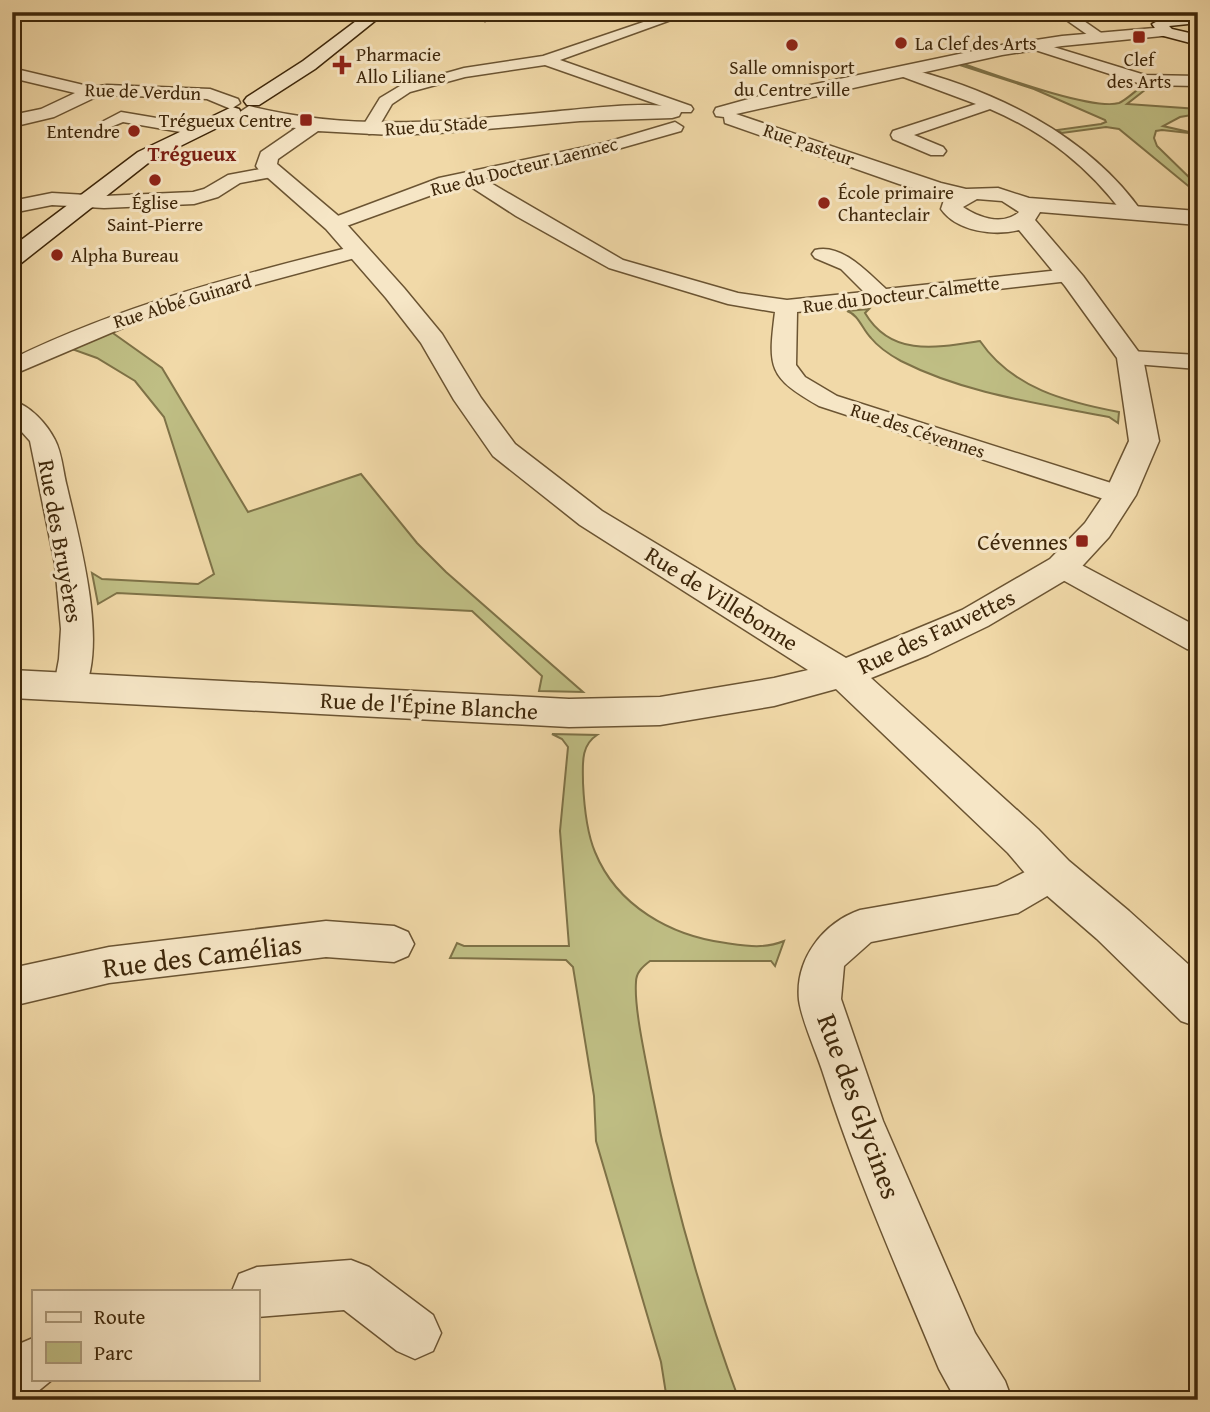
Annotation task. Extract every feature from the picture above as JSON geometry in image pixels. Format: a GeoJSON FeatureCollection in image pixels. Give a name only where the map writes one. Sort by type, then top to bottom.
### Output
{"type":"FeatureCollection","features":[{"type":"Feature","properties":{"kind":"street"},"geometry":{"type":"LineString","coordinates":[[12,259],[145,156],[241,107],[309,65],[378,12]]}},
{"type":"Feature","properties":{"kind":"street"},"geometry":{"type":"LineString","coordinates":[[369,129],[386,101],[405,89],[464,74],[546,60],[687,12]]}},
{"type":"Feature","properties":{"kind":"street"},"geometry":{"type":"LineString","coordinates":[[1061,12],[1100,37]]}},
{"type":"Feature","properties":{"kind":"street"},"geometry":{"type":"LineString","coordinates":[[1154,12],[1168,25],[1198,40]]}},
{"type":"Feature","properties":{"kind":"street"},"geometry":{"type":"LineString","coordinates":[[723,122],[763,101],[940,62],[1034,45],[1100,37],[1198,18]]}},
{"type":"Feature","properties":{"kind":"street"},"geometry":{"type":"LineString","coordinates":[[1034,45],[1143,80],[1198,81]]}},
{"type":"Feature","properties":{"kind":"street"},"geometry":{"type":"LineString","coordinates":[[546,60],[679,120]]}},
{"type":"Feature","properties":{"kind":"street"},"geometry":{"type":"LineString","coordinates":[[903,72],[1033,123],[1071,147],[1097,169],[1132,212]]}},
{"type":"Feature","properties":{"kind":"street","name":"Rue de Verdun"},"geometry":{"type":"LineString","coordinates":[[12,73],[92,92],[107,90],[210,94],[241,107]]}},
{"type":"Feature","properties":{"kind":"street"},"geometry":{"type":"LineString","coordinates":[[12,121],[47,113],[92,92]]}},
{"type":"Feature","properties":{"kind":"street"},"geometry":{"type":"LineString","coordinates":[[937,151],[899,135],[990,104]]}},
{"type":"Feature","properties":{"kind":"street","name":"Rue du Stade"},"geometry":{"type":"LineString","coordinates":[[241,107],[258,117],[369,129],[584,114],[625,114],[679,120],[705,108],[723,122]]}},
{"type":"Feature","properties":{"kind":"street"},"geometry":{"type":"LineString","coordinates":[[106,124],[121,117],[198,130]]}},
{"type":"Feature","properties":{"kind":"street","name":"Rue du Docteur Laennec"},"geometry":{"type":"LineString","coordinates":[[334,223],[445,182],[607,147],[679,120]]}},
{"type":"Feature","properties":{"kind":"street","name":"Rue Pasteur"},"geometry":{"type":"LineString","coordinates":[[723,122],[913,194],[958,200]]}},
{"type":"Feature","properties":{"kind":"street"},"geometry":{"type":"LineString","coordinates":[[12,207],[52,199],[88,202],[194,198],[211,193],[234,179],[268,166],[314,125]]}},
{"type":"Feature","properties":{"kind":"street","name":"Rue de Villebonne"},"geometry":{"type":"LineString","coordinates":[[268,166],[334,223],[433,340],[468,400],[504,450],[591,518],[843,674],[1023,841],[1053,874],[1113,925],[1198,1005]]}},
{"type":"Feature","properties":{"kind":"street","name":"Rue du Docteur Calmette"},"geometry":{"type":"LineString","coordinates":[[468,177],[523,212],[616,264],[736,299],[787,307],[1069,275]]}},
{"type":"Feature","properties":{"kind":"street"},"geometry":{"type":"LineString","coordinates":[[958,200],[997,194],[1024,212],[1132,212],[1198,218]]}},
{"type":"Feature","properties":{"kind":"street","name":"Rue des Fauvettes"},"geometry":{"type":"LineString","coordinates":[[958,200],[952,209],[965,218],[987,224],[1069,275]]}},
{"type":"Feature","properties":{"kind":"street"},"geometry":{"type":"LineString","coordinates":[[987,224],[1008,225],[1024,212]]}},
{"type":"Feature","properties":{"kind":"street","name":"Rue des Fauvettes"},"geometry":{"type":"LineString","coordinates":[[843,674],[915,646],[975,618],[1062,567],[1097,530],[1120,495],[1144,441],[1130,358],[1024,212]]}},
{"type":"Feature","properties":{"kind":"street","name":"Rue Abbé Guinard"},"geometry":{"type":"LineString","coordinates":[[12,368],[62,341],[137,312],[359,251]]}},
{"type":"Feature","properties":{"kind":"street"},"geometry":{"type":"LineString","coordinates":[[822,254],[848,265],[883,298]]}},
{"type":"Feature","properties":{"kind":"street","name":"Rue des Cévennes"},"geometry":{"type":"LineString","coordinates":[[787,307],[781,363],[790,377],[804,388],[828,401],[1120,495]]}},
{"type":"Feature","properties":{"kind":"street"},"geometry":{"type":"LineString","coordinates":[[1130,358],[1198,362]]}},
{"type":"Feature","properties":{"kind":"street","name":"Rue des Bruyères"},"geometry":{"type":"LineString","coordinates":[[12,408],[30,423],[43,441],[78,621],[76,667],[70,686]]}},
{"type":"Feature","properties":{"kind":"street"},"geometry":{"type":"LineString","coordinates":[[1062,567],[1198,641]]}},
{"type":"Feature","properties":{"kind":"street","name":"Rue de l'Épine Blanche"},"geometry":{"type":"LineString","coordinates":[[12,684],[569,713],[660,711],[774,692],[843,674]]}},
{"type":"Feature","properties":{"kind":"street","name":"Rue des Glycines"},"geometry":{"type":"LineString","coordinates":[[986,1400],[957,1351],[862,1124],[820,999],[825,958],[860,927],[1004,901],[1053,874]]}},
{"type":"Feature","properties":{"kind":"street","name":"Rue des Camélias"},"geometry":{"type":"LineString","coordinates":[[12,987],[109,965],[326,939],[394,944]]}},
{"type":"Feature","properties":{"kind":"street"},"geometry":{"type":"LineString","coordinates":[[259,1292],[351,1285],[415,1333]]}},
{"type":"Feature","properties":{"kind":"street"},"geometry":{"type":"LineString","coordinates":[[12,1378],[32,1365]]}},
{"type":"Feature","properties":{"kind":"green space"},"geometry":{"type":"Polygon","coordinates":[[[960,65],[1088,102],[1119,103],[1141,87],[1139,85],[1150,86],[1127,104],[1198,109],[1198,114],[1180,117],[1163,126],[1198,134],[1162,130],[1156,131],[1154,138],[1157,146],[1198,186],[1198,194],[1119,129],[1106,127],[1062,133],[1057,130],[1101,124],[1106,122],[1105,120],[1034,89],[960,65]]]}},
{"type":"Feature","properties":{"kind":"green space"},"geometry":{"type":"Polygon","coordinates":[[[869,309],[865,313],[876,327],[901,343],[931,347],[980,341],[1008,371],[1024,381],[1060,398],[1119,412],[1118,423],[1109,417],[977,390],[901,361],[881,348],[855,316],[847,311],[869,309]]]}},
{"type":"Feature","properties":{"kind":"green space"},"geometry":{"type":"Polygon","coordinates":[[[110,331],[162,368],[248,512],[361,474],[417,543],[446,572],[583,692],[539,691],[542,676],[472,611],[117,593],[98,604],[92,573],[102,579],[198,584],[214,574],[164,417],[135,381],[97,358],[69,348],[110,331]]]}},
{"type":"Feature","properties":{"kind":"green space"},"geometry":{"type":"Polygon","coordinates":[[[552,734],[597,735],[585,750],[583,763],[583,791],[588,827],[595,852],[605,871],[632,903],[666,925],[705,939],[755,946],[784,941],[775,966],[771,961],[650,961],[640,970],[636,979],[641,1035],[668,1167],[700,1284],[739,1400],[667,1400],[661,1362],[596,1141],[594,1096],[573,967],[566,960],[450,958],[457,943],[464,946],[569,946],[560,831],[568,747],[562,739],[552,734]]]}},
{"type":"Feature","properties":{"kind":"place","name":"Clef des Arts"},"geometry":{"type":"Point","coordinates":[1139,37]}},
{"type":"Feature","properties":{"kind":"place","name":"La Clef des Arts"},"geometry":{"type":"Point","coordinates":[901,43]}},
{"type":"Feature","properties":{"kind":"place","name":"Salle omnisport du Centre ville"},"geometry":{"type":"Point","coordinates":[792,45]}},
{"type":"Feature","properties":{"kind":"place","name":"Pharmacie Allo Liliane"},"geometry":{"type":"Point","coordinates":[342,65]}},
{"type":"Feature","properties":{"kind":"place","name":"Trégueux Centre"},"geometry":{"type":"Point","coordinates":[306,120]}},
{"type":"Feature","properties":{"kind":"place","name":"Entendre"},"geometry":{"type":"Point","coordinates":[134,131]}},
{"type":"Feature","properties":{"kind":"place","name":"Église Saint-Pierre"},"geometry":{"type":"Point","coordinates":[155,180]}},
{"type":"Feature","properties":{"kind":"place","name":"École primaire Chanteclair"},"geometry":{"type":"Point","coordinates":[824,203]}},
{"type":"Feature","properties":{"kind":"place","name":"Alpha Bureau"},"geometry":{"type":"Point","coordinates":[57,255]}},
{"type":"Feature","properties":{"kind":"place","name":"Cévennes"},"geometry":{"type":"Point","coordinates":[1082,541]}},
{"type":"Feature","properties":{"kind":"district","name":"Trégueux"},"geometry":{"type":"Point","coordinates":[192,153]}}]}
